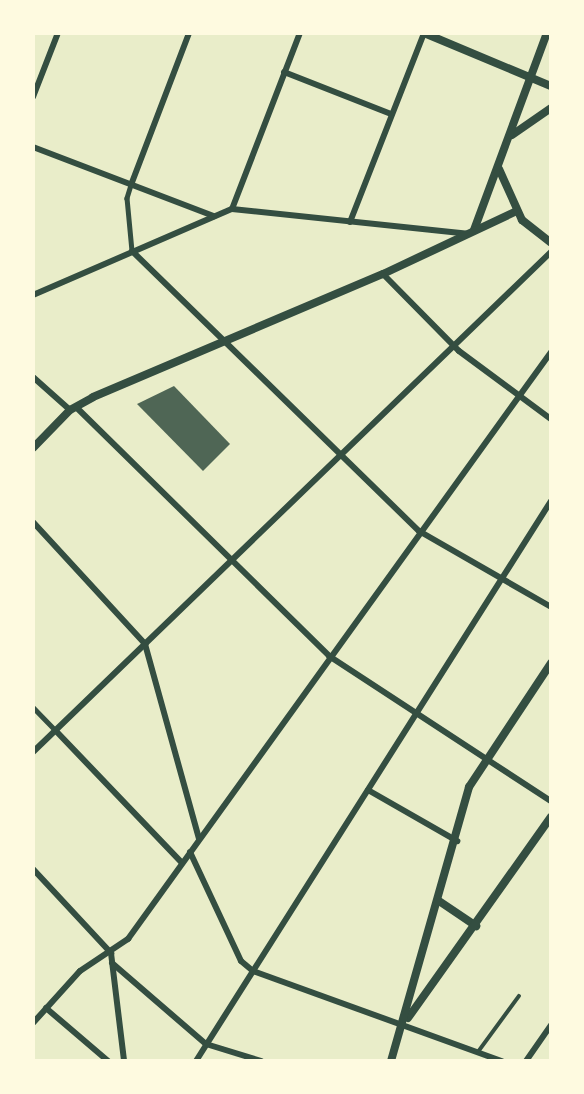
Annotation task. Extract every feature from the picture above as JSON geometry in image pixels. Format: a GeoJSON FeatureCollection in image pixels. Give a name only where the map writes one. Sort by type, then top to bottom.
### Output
{"type":"FeatureCollection","features":[{"type":"Feature","properties":{"kind":"street"},"geometry":{"type":"LineString","coordinates":[[33,97],[58,33]]}},
{"type":"Feature","properties":{"kind":"street"},"geometry":{"type":"LineString","coordinates":[[189,33],[131,185],[132,251],[419,531],[551,607]]}},
{"type":"Feature","properties":{"kind":"street"},"geometry":{"type":"LineString","coordinates":[[232,209],[300,33]]}},
{"type":"Feature","properties":{"kind":"street"},"geometry":{"type":"LineString","coordinates":[[350,222],[424,33],[551,86]]}},
{"type":"Feature","properties":{"kind":"street"},"geometry":{"type":"LineString","coordinates":[[472,232],[547,33]]}},
{"type":"Feature","properties":{"kind":"street"},"geometry":{"type":"LineString","coordinates":[[284,72],[391,114]]}},
{"type":"Feature","properties":{"kind":"street"},"geometry":{"type":"LineString","coordinates":[[509,137],[551,108]]}},
{"type":"Feature","properties":{"kind":"street"},"geometry":{"type":"LineString","coordinates":[[33,147],[214,216]]}},
{"type":"Feature","properties":{"kind":"street"},"geometry":{"type":"LineString","coordinates":[[498,166],[517,211],[528,228],[551,243]]}},
{"type":"Feature","properties":{"kind":"street"},"geometry":{"type":"LineString","coordinates":[[33,295],[232,209],[472,232]]}},
{"type":"Feature","properties":{"kind":"street"},"geometry":{"type":"LineString","coordinates":[[33,448],[73,409],[223,340],[383,274],[517,211]]}},
{"type":"Feature","properties":{"kind":"street"},"geometry":{"type":"LineString","coordinates":[[33,752],[551,252]]}},
{"type":"Feature","properties":{"kind":"street"},"geometry":{"type":"LineString","coordinates":[[383,274],[454,346],[517,397],[551,419]]}},
{"type":"Feature","properties":{"kind":"street"},"geometry":{"type":"LineString","coordinates":[[33,1023],[80,971],[111,953],[128,939],[419,531],[551,352]]}},
{"type":"Feature","properties":{"kind":"street"},"geometry":{"type":"LineString","coordinates":[[33,377],[73,409],[329,656],[551,801]]}},
{"type":"Feature","properties":{"kind":"street"},"geometry":{"type":"LineString","coordinates":[[196,1061],[551,501]]}},
{"type":"Feature","properties":{"kind":"street"},"geometry":{"type":"LineString","coordinates":[[33,522],[145,644],[199,839]]}},
{"type":"Feature","properties":{"kind":"street"},"geometry":{"type":"LineString","coordinates":[[391,1061],[457,841],[469,787],[551,663]]}},
{"type":"Feature","properties":{"kind":"street"},"geometry":{"type":"LineString","coordinates":[[33,707],[182,863]]}},
{"type":"Feature","properties":{"kind":"street"},"geometry":{"type":"LineString","coordinates":[[368,790],[457,841]]}},
{"type":"Feature","properties":{"kind":"street"},"geometry":{"type":"LineString","coordinates":[[404,1024],[551,817]]}},
{"type":"Feature","properties":{"kind":"street"},"geometry":{"type":"LineString","coordinates":[[190,852],[241,961],[253,971],[502,1061]]}},
{"type":"Feature","properties":{"kind":"street"},"geometry":{"type":"LineString","coordinates":[[33,869],[111,953],[124,1061]]}},
{"type":"Feature","properties":{"kind":"street"},"geometry":{"type":"LineString","coordinates":[[439,901],[476,926]]}},
{"type":"Feature","properties":{"kind":"street"},"geometry":{"type":"LineString","coordinates":[[112,963],[206,1044],[261,1061]]}},
{"type":"Feature","properties":{"kind":"street"},"geometry":{"type":"LineString","coordinates":[[46,1008],[108,1061]]}},
{"type":"Feature","properties":{"kind":"street"},"geometry":{"type":"LineString","coordinates":[[526,1061],[551,1025]]}},
{"type":"Feature","properties":{"kind":"lane"},"geometry":{"type":"LineString","coordinates":[[478,1052],[519,996]]}},
{"type":"Feature","properties":{"kind":"building"},"geometry":{"type":"Polygon","coordinates":[[[174,386],[230,444],[203,471],[137,404],[174,386]]]}}]}
